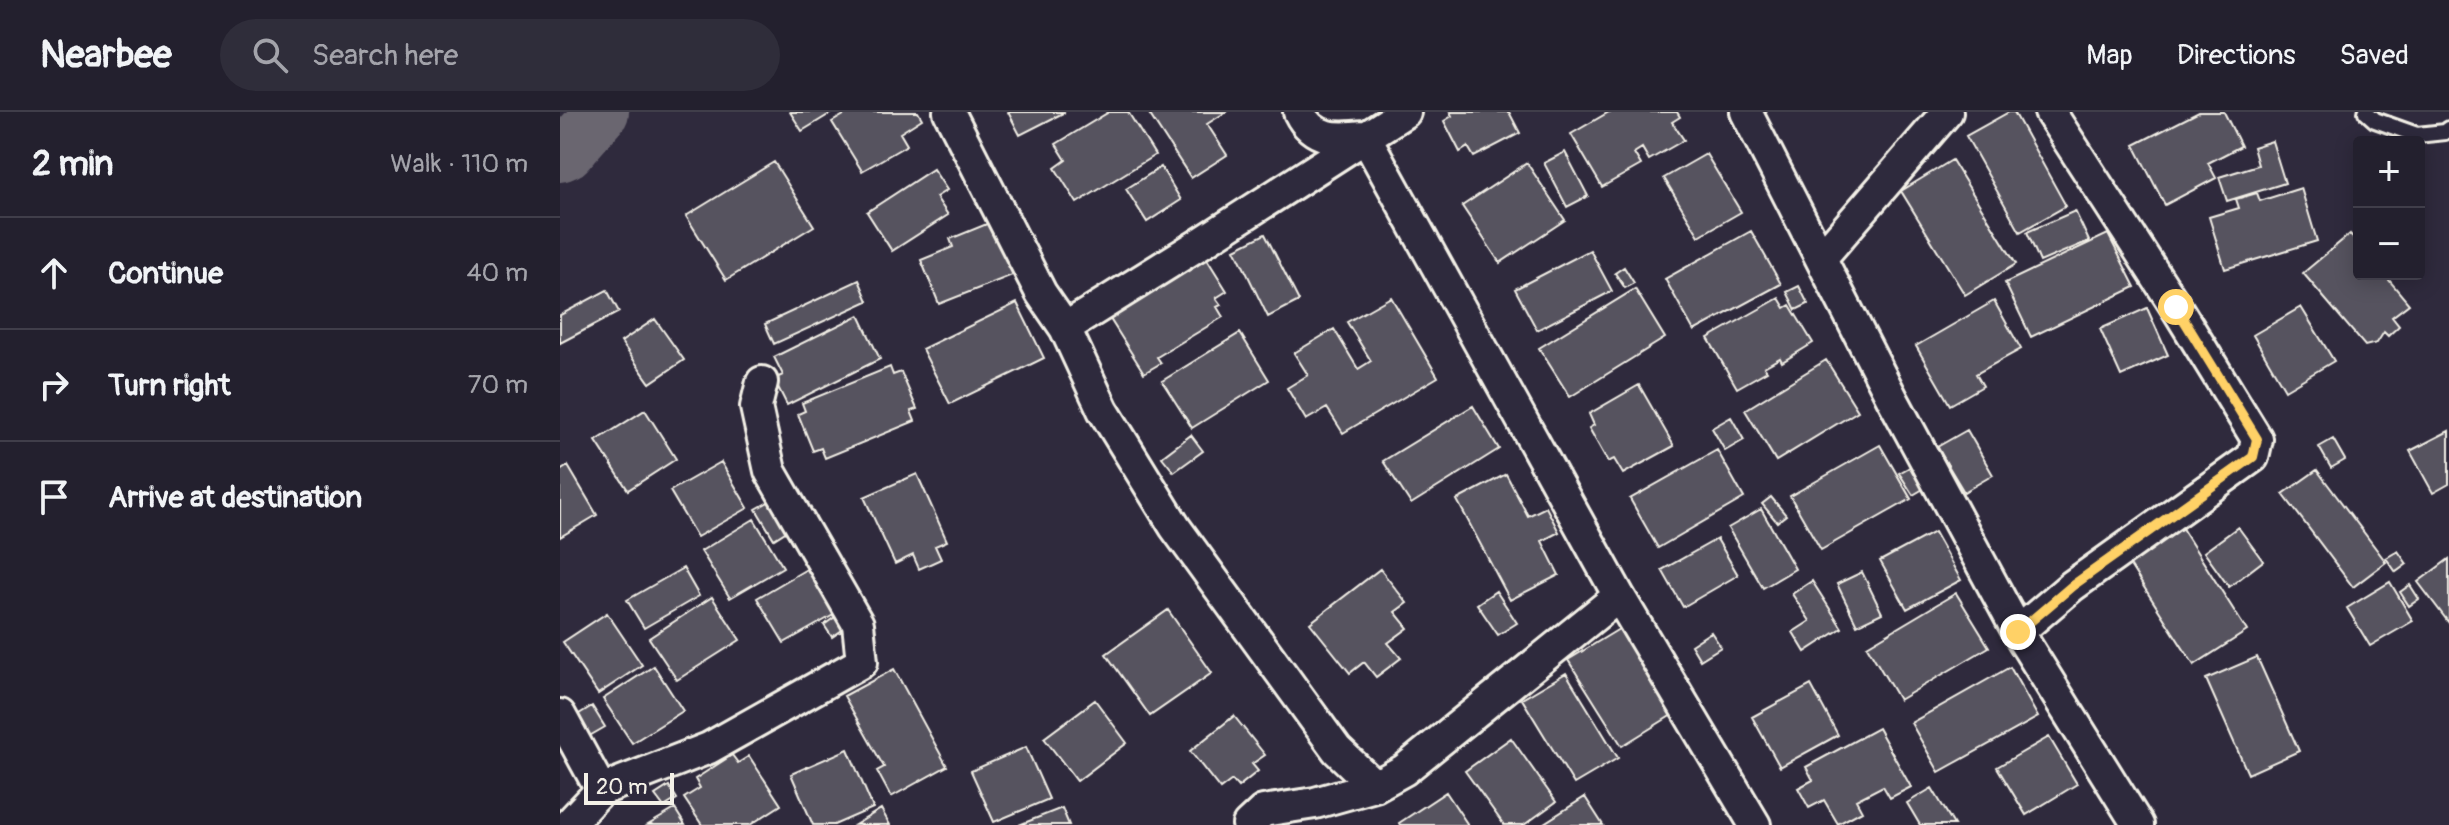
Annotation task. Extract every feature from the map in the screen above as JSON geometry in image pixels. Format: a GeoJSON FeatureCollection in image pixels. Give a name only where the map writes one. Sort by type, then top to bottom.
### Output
{"type":"FeatureCollection","features":[{"type":"Feature","properties":{"kind":"street"},"geometry":{"type":"LineString","coordinates":[[949,112],[1041,293],[1065,328],[1103,410],[1175,527],[1337,750],[1375,786]]}},
{"type":"Feature","properties":{"kind":"street"},"geometry":{"type":"LineString","coordinates":[[1299,112],[1305,124],[1333,139],[1365,136]]}},
{"type":"Feature","properties":{"kind":"street"},"geometry":{"type":"LineString","coordinates":[[1065,328],[1405,112]]}},
{"type":"Feature","properties":{"kind":"street"},"geometry":{"type":"LineString","coordinates":[[1746,112],[1892,398],[2018,632],[2138,825]]}},
{"type":"Feature","properties":{"kind":"street"},"geometry":{"type":"LineString","coordinates":[[1821,258],[1947,112]]}},
{"type":"Feature","properties":{"kind":"street"},"geometry":{"type":"LineString","coordinates":[[2018,632],[2072,586],[2253,457],[2257,439],[2050,112]]}},
{"type":"Feature","properties":{"kind":"street"},"geometry":{"type":"LineString","coordinates":[[1365,136],[1619,596],[1755,825]]}},
{"type":"Feature","properties":{"kind":"street"},"geometry":{"type":"LineString","coordinates":[[568,825],[601,790],[709,748],[862,662],[858,624],[770,471],[756,407],[762,382]]}},
{"type":"Feature","properties":{"kind":"street"},"geometry":{"type":"LineString","coordinates":[[1248,825],[1263,811],[1315,814],[1404,770],[1619,596]]}},
{"type":"Feature","properties":{"kind":"street"},"geometry":{"type":"LineString","coordinates":[[560,715],[601,790]]}},
{"type":"Feature","properties":{"kind":"lane"},"geometry":{"type":"LineString","coordinates":[[2366,112],[2375,120],[2417,135],[2449,129]]}},
{"type":"Feature","properties":{"kind":"building"},"geometry":{"type":"Polygon","coordinates":[[[790,112],[833,112],[802,131],[790,112]]]}},
{"type":"Feature","properties":{"kind":"building"},"geometry":{"type":"Polygon","coordinates":[[[849,112],[918,112],[922,119],[900,133],[907,145],[862,171],[832,122],[849,112]]]}},
{"type":"Feature","properties":{"kind":"building"},"geometry":{"type":"Polygon","coordinates":[[[1008,112],[1065,112],[1020,135],[1008,112]]]}},
{"type":"Feature","properties":{"kind":"building"},"geometry":{"type":"Polygon","coordinates":[[[1109,112],[1128,112],[1155,155],[1077,203],[1055,168],[1066,160],[1056,144],[1109,112]]]}},
{"type":"Feature","properties":{"kind":"building"},"geometry":{"type":"Polygon","coordinates":[[[1148,112],[1226,112],[1207,124],[1227,155],[1191,178],[1148,112]]]}},
{"type":"Feature","properties":{"kind":"building"},"geometry":{"type":"Polygon","coordinates":[[[1450,112],[1509,112],[1520,133],[1474,157],[1468,147],[1460,152],[1444,121],[1452,116],[1450,112]]]}},
{"type":"Feature","properties":{"kind":"building"},"geometry":{"type":"Polygon","coordinates":[[[1609,112],[1677,112],[1680,117],[1672,122],[1684,140],[1649,160],[1642,148],[1634,153],[1641,165],[1602,187],[1571,134],[1609,112]]]}},
{"type":"Feature","properties":{"kind":"building"},"geometry":{"type":"Polygon","coordinates":[[[2014,112],[2066,206],[2020,232],[1966,136],[2014,112]]]}},
{"type":"Feature","properties":{"kind":"building"},"geometry":{"type":"Polygon","coordinates":[[[2199,112],[2224,112],[2241,146],[2208,163],[2216,178],[2165,205],[2134,145],[2199,112]]]}},
{"type":"Feature","properties":{"kind":"building"},"geometry":{"type":"Polygon","coordinates":[[[2272,141],[2285,183],[2227,201],[2219,177],[2258,165],[2253,147],[2272,141]]]}},
{"type":"Feature","properties":{"kind":"building"},"geometry":{"type":"Polygon","coordinates":[[[1565,152],[1588,196],[1567,207],[1544,163],[1565,152]]]}},
{"type":"Feature","properties":{"kind":"building"},"geometry":{"type":"Polygon","coordinates":[[[1706,154],[1741,212],[1699,236],[1664,178],[1706,154]]]}},
{"type":"Feature","properties":{"kind":"building"},"geometry":{"type":"Polygon","coordinates":[[[1952,160],[2016,264],[1965,295],[1901,191],[1952,160]]]}},
{"type":"Feature","properties":{"kind":"building"},"geometry":{"type":"Polygon","coordinates":[[[774,162],[814,226],[726,280],[686,216],[774,162]]]}},
{"type":"Feature","properties":{"kind":"building"},"geometry":{"type":"Polygon","coordinates":[[[1527,163],[1565,220],[1500,263],[1462,206],[1527,163]]]}},
{"type":"Feature","properties":{"kind":"building"},"geometry":{"type":"Polygon","coordinates":[[[1161,167],[1181,200],[1147,222],[1126,189],[1161,167]]]}},
{"type":"Feature","properties":{"kind":"building"},"geometry":{"type":"Polygon","coordinates":[[[933,169],[947,190],[936,197],[948,215],[892,251],[867,212],[933,169]]]}},
{"type":"Feature","properties":{"kind":"building"},"geometry":{"type":"Polygon","coordinates":[[[2301,188],[2317,241],[2225,269],[2209,217],[2239,208],[2236,199],[2257,193],[2260,201],[2301,188]]]}},
{"type":"Feature","properties":{"kind":"building"},"geometry":{"type":"Polygon","coordinates":[[[2075,211],[2089,241],[2040,262],[2027,232],[2075,211]]]}},
{"type":"Feature","properties":{"kind":"building"},"geometry":{"type":"Polygon","coordinates":[[[994,221],[1015,274],[939,304],[921,260],[953,247],[950,239],[994,221]]]}},
{"type":"Feature","properties":{"kind":"building"},"geometry":{"type":"Polygon","coordinates":[[[1751,231],[1781,284],[1694,331],[1665,279],[1751,231]]]}},
{"type":"Feature","properties":{"kind":"building"},"geometry":{"type":"Polygon","coordinates":[[[1265,234],[1299,301],[1268,317],[1235,249],[1265,234]]]}},
{"type":"Feature","properties":{"kind":"building"},"geometry":{"type":"Polygon","coordinates":[[[2108,234],[2135,287],[2031,337],[2005,283],[2108,234]]]}},
{"type":"Feature","properties":{"kind":"building"},"geometry":{"type":"Polygon","coordinates":[[[2350,234],[2353,237],[2353,280],[2389,280],[2409,304],[2392,317],[2399,326],[2388,336],[2384,332],[2377,343],[2365,346],[2303,273],[2350,234]]]}},
{"type":"Feature","properties":{"kind":"building"},"geometry":{"type":"Polygon","coordinates":[[[1590,250],[1612,291],[1537,330],[1515,289],[1590,250]]]}},
{"type":"Feature","properties":{"kind":"building"},"geometry":{"type":"Polygon","coordinates":[[[1207,259],[1227,291],[1216,298],[1223,317],[1157,357],[1161,363],[1144,373],[1110,319],[1207,259]]]}},
{"type":"Feature","properties":{"kind":"building"},"geometry":{"type":"Polygon","coordinates":[[[1624,267],[1634,283],[1625,288],[1615,273],[1624,267]]]}},
{"type":"Feature","properties":{"kind":"building"},"geometry":{"type":"Polygon","coordinates":[[[859,280],[868,301],[774,344],[765,324],[859,280]]]}},
{"type":"Feature","properties":{"kind":"building"},"geometry":{"type":"Polygon","coordinates":[[[1799,286],[1808,304],[1796,310],[1787,292],[1799,286]]]}},
{"type":"Feature","properties":{"kind":"building"},"geometry":{"type":"Polygon","coordinates":[[[1635,289],[1665,338],[1570,397],[1539,348],[1635,289]]]}},
{"type":"Feature","properties":{"kind":"building"},"geometry":{"type":"Polygon","coordinates":[[[607,290],[619,312],[560,343],[560,315],[607,290]]]}},
{"type":"Feature","properties":{"kind":"building"},"geometry":{"type":"Polygon","coordinates":[[[1391,297],[1438,377],[1343,433],[1327,408],[1306,420],[1287,388],[1308,375],[1294,353],[1334,329],[1358,369],[1371,361],[1347,322],[1391,297]]]}},
{"type":"Feature","properties":{"kind":"building"},"geometry":{"type":"Polygon","coordinates":[[[1779,298],[1785,308],[1790,305],[1813,343],[1782,362],[1780,358],[1764,367],[1767,371],[1737,388],[1708,338],[1779,298]]]}},
{"type":"Feature","properties":{"kind":"building"},"geometry":{"type":"Polygon","coordinates":[[[1994,301],[2021,349],[1976,374],[1983,386],[1950,405],[1916,346],[1994,301]]]}},
{"type":"Feature","properties":{"kind":"building"},"geometry":{"type":"Polygon","coordinates":[[[1017,303],[1044,358],[950,404],[922,349],[1017,303]]]}},
{"type":"Feature","properties":{"kind":"building"},"geometry":{"type":"Polygon","coordinates":[[[2301,307],[2334,361],[2285,390],[2253,335],[2301,307]]]}},
{"type":"Feature","properties":{"kind":"building"},"geometry":{"type":"Polygon","coordinates":[[[2147,308],[2168,355],[2121,376],[2100,329],[2147,308]]]}},
{"type":"Feature","properties":{"kind":"building"},"geometry":{"type":"Polygon","coordinates":[[[859,315],[880,359],[787,405],[774,379],[783,375],[774,357],[859,315]]]}},
{"type":"Feature","properties":{"kind":"building"},"geometry":{"type":"Polygon","coordinates":[[[655,319],[684,360],[650,383],[621,342],[655,319]]]}},
{"type":"Feature","properties":{"kind":"building"},"geometry":{"type":"Polygon","coordinates":[[[1240,333],[1269,380],[1192,428],[1162,381],[1240,333]]]}},
{"type":"Feature","properties":{"kind":"building"},"geometry":{"type":"Polygon","coordinates":[[[1826,360],[1858,411],[1776,461],[1745,410],[1826,360]]]}},
{"type":"Feature","properties":{"kind":"building"},"geometry":{"type":"Polygon","coordinates":[[[890,367],[893,375],[901,372],[917,409],[911,411],[915,421],[825,458],[821,448],[813,451],[798,414],[805,411],[802,403],[890,367]]]}},
{"type":"Feature","properties":{"kind":"building"},"geometry":{"type":"Polygon","coordinates":[[[1639,385],[1674,446],[1623,474],[1614,459],[1608,462],[1589,428],[1594,425],[1589,414],[1639,385]]]}},
{"type":"Feature","properties":{"kind":"building"},"geometry":{"type":"Polygon","coordinates":[[[1473,406],[1499,449],[1411,504],[1383,461],[1473,406]]]}},
{"type":"Feature","properties":{"kind":"building"},"geometry":{"type":"Polygon","coordinates":[[[645,410],[676,459],[628,490],[596,441],[645,410]]]}},
{"type":"Feature","properties":{"kind":"building"},"geometry":{"type":"Polygon","coordinates":[[[1731,417],[1744,440],[1725,451],[1712,428],[1731,417]]]}},
{"type":"Feature","properties":{"kind":"building"},"geometry":{"type":"Polygon","coordinates":[[[1967,430],[1993,475],[1964,492],[1937,447],[1967,430]]]}},
{"type":"Feature","properties":{"kind":"building"},"geometry":{"type":"Polygon","coordinates":[[[2449,431],[2449,484],[2433,493],[2410,451],[2449,431]]]}},
{"type":"Feature","properties":{"kind":"building"},"geometry":{"type":"Polygon","coordinates":[[[1191,435],[1203,451],[1174,472],[1162,457],[1191,435]]]}},
{"type":"Feature","properties":{"kind":"building"},"geometry":{"type":"Polygon","coordinates":[[[2333,439],[2345,460],[2331,468],[2319,447],[2333,439]]]}},
{"type":"Feature","properties":{"kind":"building"},"geometry":{"type":"Polygon","coordinates":[[[1880,445],[1911,499],[1821,550],[1790,496],[1880,445]]]}},
{"type":"Feature","properties":{"kind":"building"},"geometry":{"type":"Polygon","coordinates":[[[1717,450],[1744,498],[1658,548],[1630,499],[1717,450]]]}},
{"type":"Feature","properties":{"kind":"building"},"geometry":{"type":"Polygon","coordinates":[[[721,462],[748,508],[697,537],[670,491],[721,462]]]}},
{"type":"Feature","properties":{"kind":"building"},"geometry":{"type":"Polygon","coordinates":[[[1917,463],[1930,485],[1913,495],[1899,473],[1917,463]]]}},
{"type":"Feature","properties":{"kind":"building"},"geometry":{"type":"Polygon","coordinates":[[[568,466],[597,515],[560,537],[560,471],[568,466]]]}},
{"type":"Feature","properties":{"kind":"building"},"geometry":{"type":"Polygon","coordinates":[[[2317,470],[2386,562],[2353,587],[2283,494],[2317,470]]]}},
{"type":"Feature","properties":{"kind":"building"},"geometry":{"type":"Polygon","coordinates":[[[917,474],[947,541],[935,546],[941,559],[919,569],[913,555],[895,564],[864,497],[917,474]]]}},
{"type":"Feature","properties":{"kind":"building"},"geometry":{"type":"Polygon","coordinates":[[[1506,474],[1528,516],[1546,507],[1559,532],[1542,541],[1559,575],[1510,600],[1457,500],[1506,474]]]}},
{"type":"Feature","properties":{"kind":"building"},"geometry":{"type":"Polygon","coordinates":[[[1771,497],[1786,515],[1777,522],[1762,504],[1771,497]]]}},
{"type":"Feature","properties":{"kind":"building"},"geometry":{"type":"Polygon","coordinates":[[[772,500],[790,529],[774,539],[756,509],[772,500]]]}},
{"type":"Feature","properties":{"kind":"building"},"geometry":{"type":"Polygon","coordinates":[[[1761,509],[1795,569],[1763,588],[1728,528],[1761,509]]]}},
{"type":"Feature","properties":{"kind":"building"},"geometry":{"type":"Polygon","coordinates":[[[754,519],[783,567],[730,598],[701,551],[754,519]]]}},
{"type":"Feature","properties":{"kind":"building"},"geometry":{"type":"Polygon","coordinates":[[[2178,522],[2247,631],[2194,665],[2124,556],[2178,522]]]}},
{"type":"Feature","properties":{"kind":"building"},"geometry":{"type":"Polygon","coordinates":[[[2238,527],[2263,561],[2229,587],[2204,552],[2238,527]]]}},
{"type":"Feature","properties":{"kind":"building"},"geometry":{"type":"Polygon","coordinates":[[[1934,532],[1961,580],[1907,609],[1880,561],[1934,532]]]}},
{"type":"Feature","properties":{"kind":"building"},"geometry":{"type":"Polygon","coordinates":[[[1717,539],[1738,575],[1683,607],[1662,570],[1717,539]]]}},
{"type":"Feature","properties":{"kind":"building"},"geometry":{"type":"Polygon","coordinates":[[[2398,551],[2407,564],[2396,572],[2386,558],[2398,551]]]}},
{"type":"Feature","properties":{"kind":"building"},"geometry":{"type":"Polygon","coordinates":[[[2449,559],[2449,623],[2418,582],[2449,559]]]}},
{"type":"Feature","properties":{"kind":"building"},"geometry":{"type":"Polygon","coordinates":[[[810,567],[837,613],[784,643],[757,598],[810,567]]]}},
{"type":"Feature","properties":{"kind":"building"},"geometry":{"type":"Polygon","coordinates":[[[683,568],[699,596],[644,628],[627,600],[683,568]]]}},
{"type":"Feature","properties":{"kind":"building"},"geometry":{"type":"Polygon","coordinates":[[[1380,569],[1407,603],[1395,612],[1408,628],[1388,643],[1401,658],[1376,677],[1364,662],[1350,673],[1310,623],[1380,569]]]}},
{"type":"Feature","properties":{"kind":"building"},"geometry":{"type":"Polygon","coordinates":[[[1862,572],[1882,613],[1857,625],[1837,584],[1862,572]]]}},
{"type":"Feature","properties":{"kind":"building"},"geometry":{"type":"Polygon","coordinates":[[[1812,581],[1842,628],[1805,652],[1793,632],[1810,621],[1792,594],[1812,581]]]}},
{"type":"Feature","properties":{"kind":"building"},"geometry":{"type":"Polygon","coordinates":[[[2390,582],[2413,621],[2370,646],[2347,608],[2390,582]]]}},
{"type":"Feature","properties":{"kind":"building"},"geometry":{"type":"Polygon","coordinates":[[[2410,585],[2419,599],[2409,606],[2400,592],[2410,585]]]}},
{"type":"Feature","properties":{"kind":"building"},"geometry":{"type":"Polygon","coordinates":[[[1496,591],[1517,623],[1498,635],[1477,604],[1496,591]]]}},
{"type":"Feature","properties":{"kind":"building"},"geometry":{"type":"Polygon","coordinates":[[[1956,593],[1989,647],[1899,700],[1867,646],[1956,593]]]}},
{"type":"Feature","properties":{"kind":"building"},"geometry":{"type":"Polygon","coordinates":[[[712,597],[740,640],[677,680],[649,638],[712,597]]]}},
{"type":"Feature","properties":{"kind":"building"},"geometry":{"type":"Polygon","coordinates":[[[1168,610],[1212,673],[1150,716],[1106,654],[1168,610]]]}},
{"type":"Feature","properties":{"kind":"building"},"geometry":{"type":"Polygon","coordinates":[[[842,612],[851,624],[832,637],[824,625],[842,612]]]}},
{"type":"Feature","properties":{"kind":"building"},"geometry":{"type":"Polygon","coordinates":[[[607,613],[642,665],[598,694],[563,642],[607,613]]]}},
{"type":"Feature","properties":{"kind":"building"},"geometry":{"type":"Polygon","coordinates":[[[1619,629],[1672,715],[1622,746],[1568,660],[1619,629]]]}},
{"type":"Feature","properties":{"kind":"building"},"geometry":{"type":"Polygon","coordinates":[[[1711,632],[1721,647],[1700,660],[1691,645],[1711,632]]]}},
{"type":"Feature","properties":{"kind":"building"},"geometry":{"type":"Polygon","coordinates":[[[2257,657],[2299,751],[2248,774],[2206,679],[2257,657]]]}},
{"type":"Feature","properties":{"kind":"building"},"geometry":{"type":"Polygon","coordinates":[[[654,666],[683,711],[632,743],[603,699],[654,666]]]}},
{"type":"Feature","properties":{"kind":"building"},"geometry":{"type":"Polygon","coordinates":[[[2010,667],[2038,717],[1939,772],[1911,723],[2010,667]]]}},
{"type":"Feature","properties":{"kind":"building"},"geometry":{"type":"Polygon","coordinates":[[[894,669],[947,766],[891,797],[877,771],[884,767],[844,696],[894,669]]]}},
{"type":"Feature","properties":{"kind":"building"},"geometry":{"type":"Polygon","coordinates":[[[1566,673],[1618,758],[1574,784],[1522,699],[1566,673]]]}},
{"type":"Feature","properties":{"kind":"building"},"geometry":{"type":"Polygon","coordinates":[[[1811,685],[1838,735],[1780,767],[1752,717],[1811,685]]]}},
{"type":"Feature","properties":{"kind":"building"},"geometry":{"type":"Polygon","coordinates":[[[1095,700],[1127,743],[1077,781],[1044,738],[1095,700]]]}},
{"type":"Feature","properties":{"kind":"building"},"geometry":{"type":"Polygon","coordinates":[[[592,706],[605,727],[586,738],[574,717],[592,706]]]}},
{"type":"Feature","properties":{"kind":"building"},"geometry":{"type":"Polygon","coordinates":[[[1234,716],[1265,755],[1252,764],[1258,771],[1238,787],[1232,780],[1220,789],[1190,751],[1234,716]]]}},
{"type":"Feature","properties":{"kind":"building"},"geometry":{"type":"Polygon","coordinates":[[[1878,728],[1911,787],[1890,798],[1883,786],[1856,800],[1862,811],[1838,824],[1824,800],[1809,808],[1798,788],[1813,780],[1806,767],[1878,728]]]}},
{"type":"Feature","properties":{"kind":"building"},"geometry":{"type":"Polygon","coordinates":[[[2049,737],[2077,784],[2026,815],[1997,767],[2049,737]]]}},
{"type":"Feature","properties":{"kind":"building"},"geometry":{"type":"Polygon","coordinates":[[[1511,738],[1556,802],[1524,825],[1504,825],[1465,771],[1511,738]]]}},
{"type":"Feature","properties":{"kind":"building"},"geometry":{"type":"Polygon","coordinates":[[[1026,747],[1049,799],[994,822],[971,771],[1026,747]]]}},
{"type":"Feature","properties":{"kind":"building"},"geometry":{"type":"Polygon","coordinates":[[[848,749],[873,808],[834,825],[813,825],[791,774],[848,749]]]}},
{"type":"Feature","properties":{"kind":"building"},"geometry":{"type":"Polygon","coordinates":[[[732,755],[738,763],[749,756],[781,805],[750,825],[702,825],[684,798],[700,788],[695,779],[732,755]]]}},
{"type":"Feature","properties":{"kind":"building"},"geometry":{"type":"Polygon","coordinates":[[[669,786],[677,799],[664,807],[655,795],[669,786]]]}},
{"type":"Feature","properties":{"kind":"building"},"geometry":{"type":"Polygon","coordinates":[[[1932,788],[1954,825],[1920,825],[1907,803],[1932,788]]]}},
{"type":"Feature","properties":{"kind":"building"},"geometry":{"type":"Polygon","coordinates":[[[1446,792],[1468,825],[1400,825],[1399,823],[1446,792]]]}},
{"type":"Feature","properties":{"kind":"building"},"geometry":{"type":"Polygon","coordinates":[[[1585,797],[1603,825],[1541,825],[1585,797]]]}},
{"type":"Feature","properties":{"kind":"building"},"geometry":{"type":"Polygon","coordinates":[[[1062,808],[1069,825],[1019,825],[1062,808]]]}},
{"type":"Feature","properties":{"kind":"building"},"geometry":{"type":"Polygon","coordinates":[[[675,809],[685,825],[648,825],[675,809]]]}},
{"type":"Feature","properties":{"kind":"building"},"geometry":{"type":"Polygon","coordinates":[[[881,809],[890,825],[855,825],[881,809]]]}},
{"type":"Feature","properties":{"kind":"waterway"},"geometry":{"type":"LineString","coordinates":[[560,155],[567,152],[602,112]]}},
{"type":"Feature","properties":{"kind":"route"},"geometry":{"type":"LineString","coordinates":[[2018,632],[2072,586],[2253,457],[2257,439],[2176,307]]}}]}
